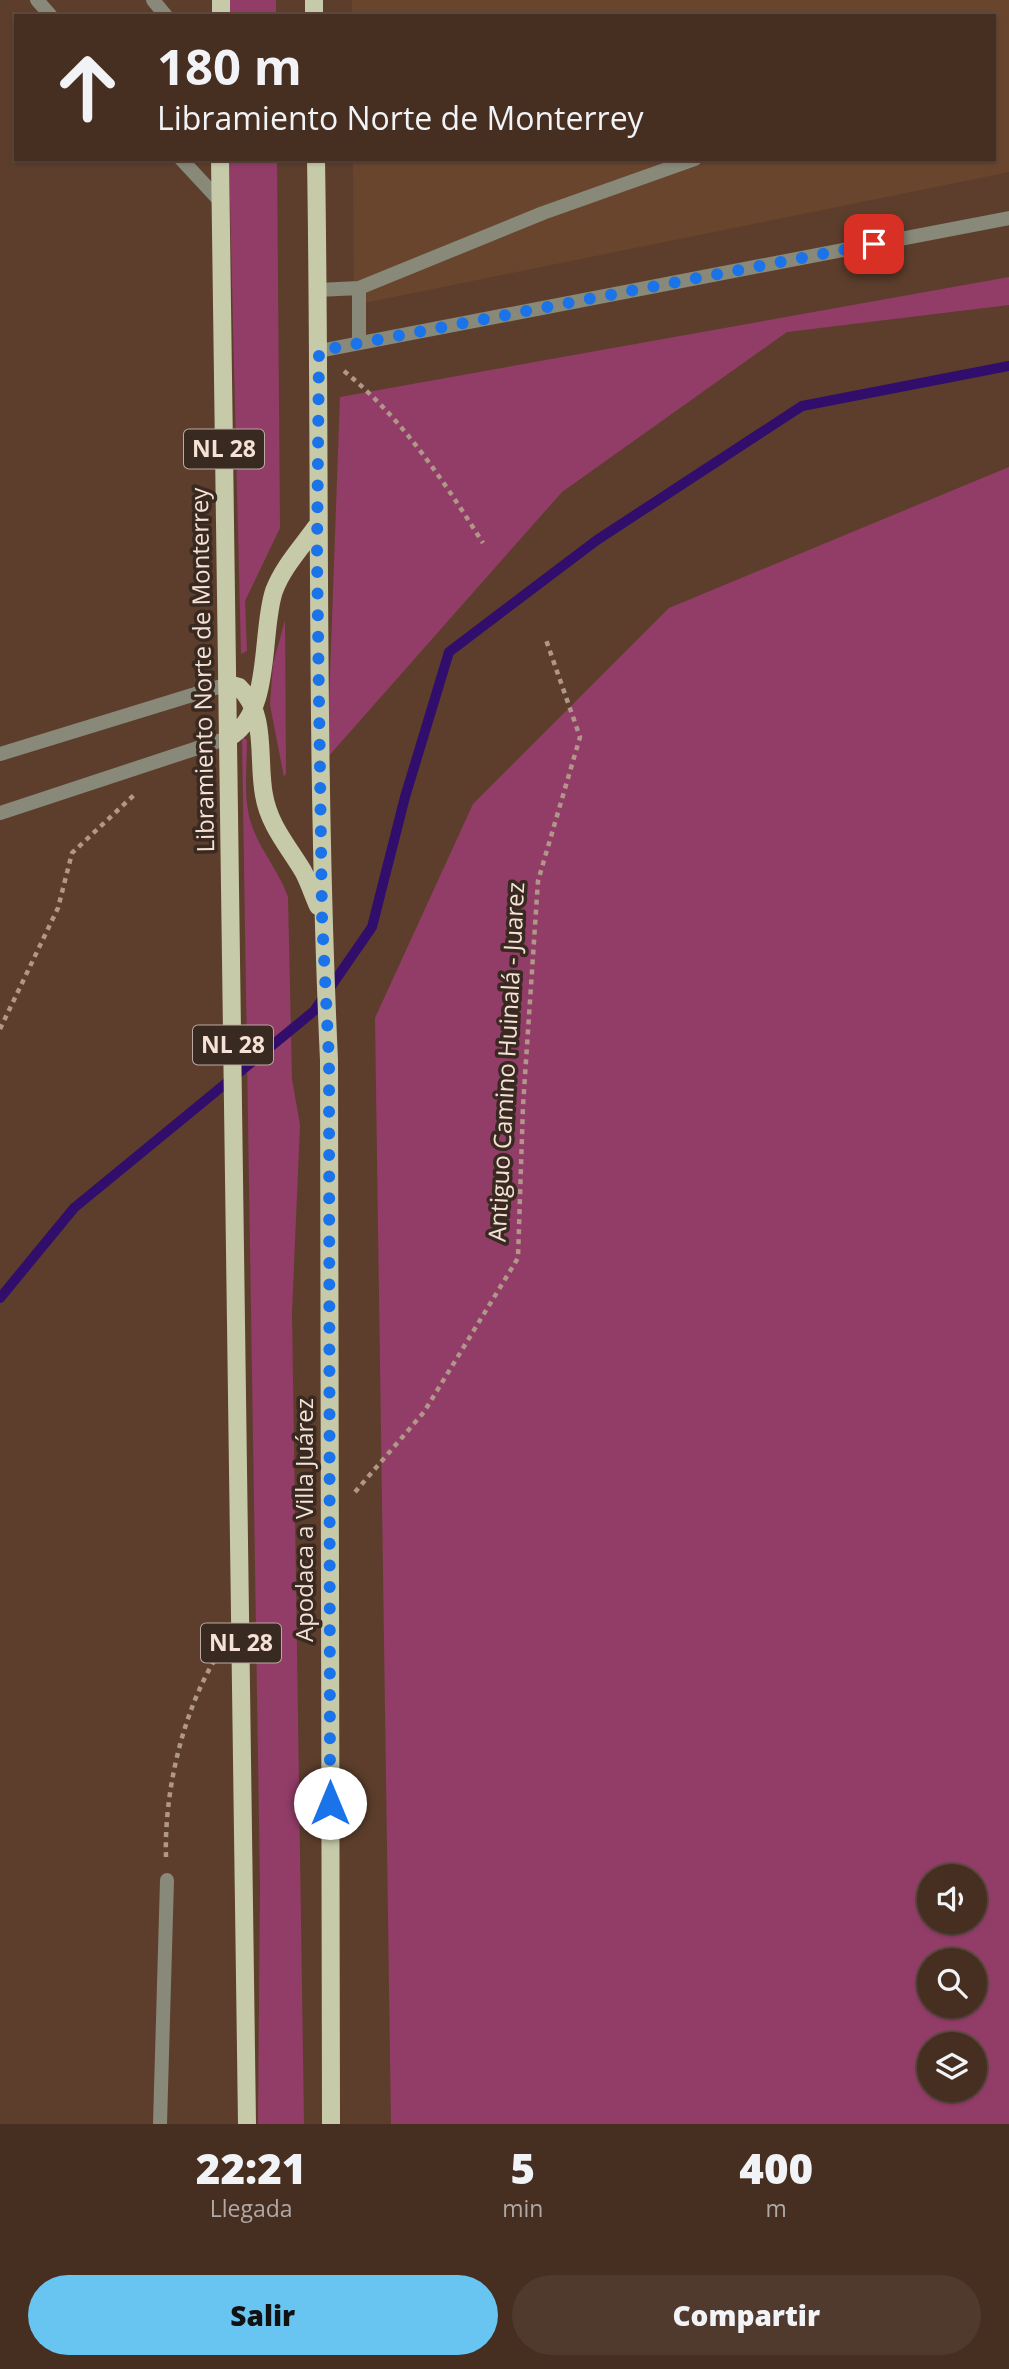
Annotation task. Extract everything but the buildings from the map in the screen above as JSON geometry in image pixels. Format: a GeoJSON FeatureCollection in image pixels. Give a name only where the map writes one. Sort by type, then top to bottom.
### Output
{"type":"FeatureCollection","features":[{"type":"Feature","properties":{"kind":"main road","name":"Libramiento Norte de Monterrey"},"geometry":{"type":"LineString","coordinates":[[220,161],[247,2124]]}},
{"type":"Feature","properties":{"kind":"main road"},"geometry":{"type":"LineString","coordinates":[[316,161],[319,351],[316,527],[322,916]]}},
{"type":"Feature","properties":{"kind":"main road"},"geometry":{"type":"LineString","coordinates":[[228,738],[242,727],[254,708],[276,587],[294,555],[316,527]]}},
{"type":"Feature","properties":{"kind":"main road"},"geometry":{"type":"LineString","coordinates":[[228,684],[239,687],[254,708],[259,726],[264,794],[270,818],[303,873],[322,916]]}},
{"type":"Feature","properties":{"kind":"main road","name":"Apodaca a Villa Juárez"},"geometry":{"type":"LineString","coordinates":[[322,916],[329,1060],[331,2124]]}},
{"type":"Feature","properties":{"kind":"street"},"geometry":{"type":"LineString","coordinates":[[37,0],[49,14]]}},
{"type":"Feature","properties":{"kind":"street"},"geometry":{"type":"LineString","coordinates":[[153,0],[164,14]]}},
{"type":"Feature","properties":{"kind":"street"},"geometry":{"type":"LineString","coordinates":[[183,161],[219,201]]}},
{"type":"Feature","properties":{"kind":"street"},"geometry":{"type":"LineString","coordinates":[[318,290],[359,288],[543,213],[689,161]]}},
{"type":"Feature","properties":{"kind":"street"},"geometry":{"type":"LineString","coordinates":[[319,351],[1009,218]]}},
{"type":"Feature","properties":{"kind":"street"},"geometry":{"type":"LineString","coordinates":[[359,288],[359,343]]}},
{"type":"Feature","properties":{"kind":"street"},"geometry":{"type":"LineString","coordinates":[[0,754],[228,684]]}},
{"type":"Feature","properties":{"kind":"street"},"geometry":{"type":"LineString","coordinates":[[0,813],[228,738]]}},
{"type":"Feature","properties":{"kind":"street"},"geometry":{"type":"LineString","coordinates":[[160,2124],[167,1880]]}},
{"type":"Feature","properties":{"kind":"path"},"geometry":{"type":"LineString","coordinates":[[319,351],[370,392],[429,458],[483,543]]}},
{"type":"Feature","properties":{"kind":"path","name":"Antiguo Camino Huinalá - Juarez"},"geometry":{"type":"LineString","coordinates":[[330,1523],[424,1412],[519,1258],[523,1106],[538,881],[580,737],[545,637]]}},
{"type":"Feature","properties":{"kind":"path"},"geometry":{"type":"LineString","coordinates":[[0,1029],[58,908],[72,853],[153,776],[161,760]]}},
{"type":"Feature","properties":{"kind":"path"},"geometry":{"type":"LineString","coordinates":[[167,1880],[164,1816],[195,1693],[214,1660]]}},
{"type":"Feature","properties":{"kind":"shaded area"},"geometry":{"type":"Polygon","coordinates":[[[228,0],[276,0],[276,14],[228,14],[228,0]]]}},
{"type":"Feature","properties":{"kind":"shaded area"},"geometry":{"type":"Polygon","coordinates":[[[352,0],[1009,0],[1009,172],[354,305],[353,161],[996,161],[996,14],[352,14],[352,0]]]}},
{"type":"Feature","properties":{"kind":"shaded area"},"geometry":{"type":"Polygon","coordinates":[[[229,161],[277,161],[280,528],[245,601],[247,651],[241,654],[229,161]]]}},
{"type":"Feature","properties":{"kind":"shaded area"},"geometry":{"type":"Polygon","coordinates":[[[1009,277],[1009,305],[787,332],[562,492],[327,758],[340,397],[1009,277]]]}},
{"type":"Feature","properties":{"kind":"shaded area"},"geometry":{"type":"Polygon","coordinates":[[[1009,467],[1009,2124],[391,2124],[375,1018],[473,804],[669,608],[1009,467]]]}},
{"type":"Feature","properties":{"kind":"shaded area"},"geometry":{"type":"Polygon","coordinates":[[[285,620],[284,777],[270,705],[273,664],[285,620]]]}},
{"type":"Feature","properties":{"kind":"shaded area"},"geometry":{"type":"Polygon","coordinates":[[[242,737],[247,740],[246,792],[251,823],[288,897],[292,1079],[300,1125],[292,1312],[304,2124],[258,2124],[260,1884],[242,737]]]}},
{"type":"Feature","properties":{"kind":"waterway"},"geometry":{"type":"LineString","coordinates":[[0,1298],[74,1208],[314,1011],[372,927],[405,797],[449,652],[597,540],[802,406],[1009,366]]}},
{"type":"Feature","properties":{"kind":"route"},"geometry":{"type":"LineString","coordinates":[[330,1803],[329,1060],[322,916],[316,527],[319,351],[874,244]]}}]}
